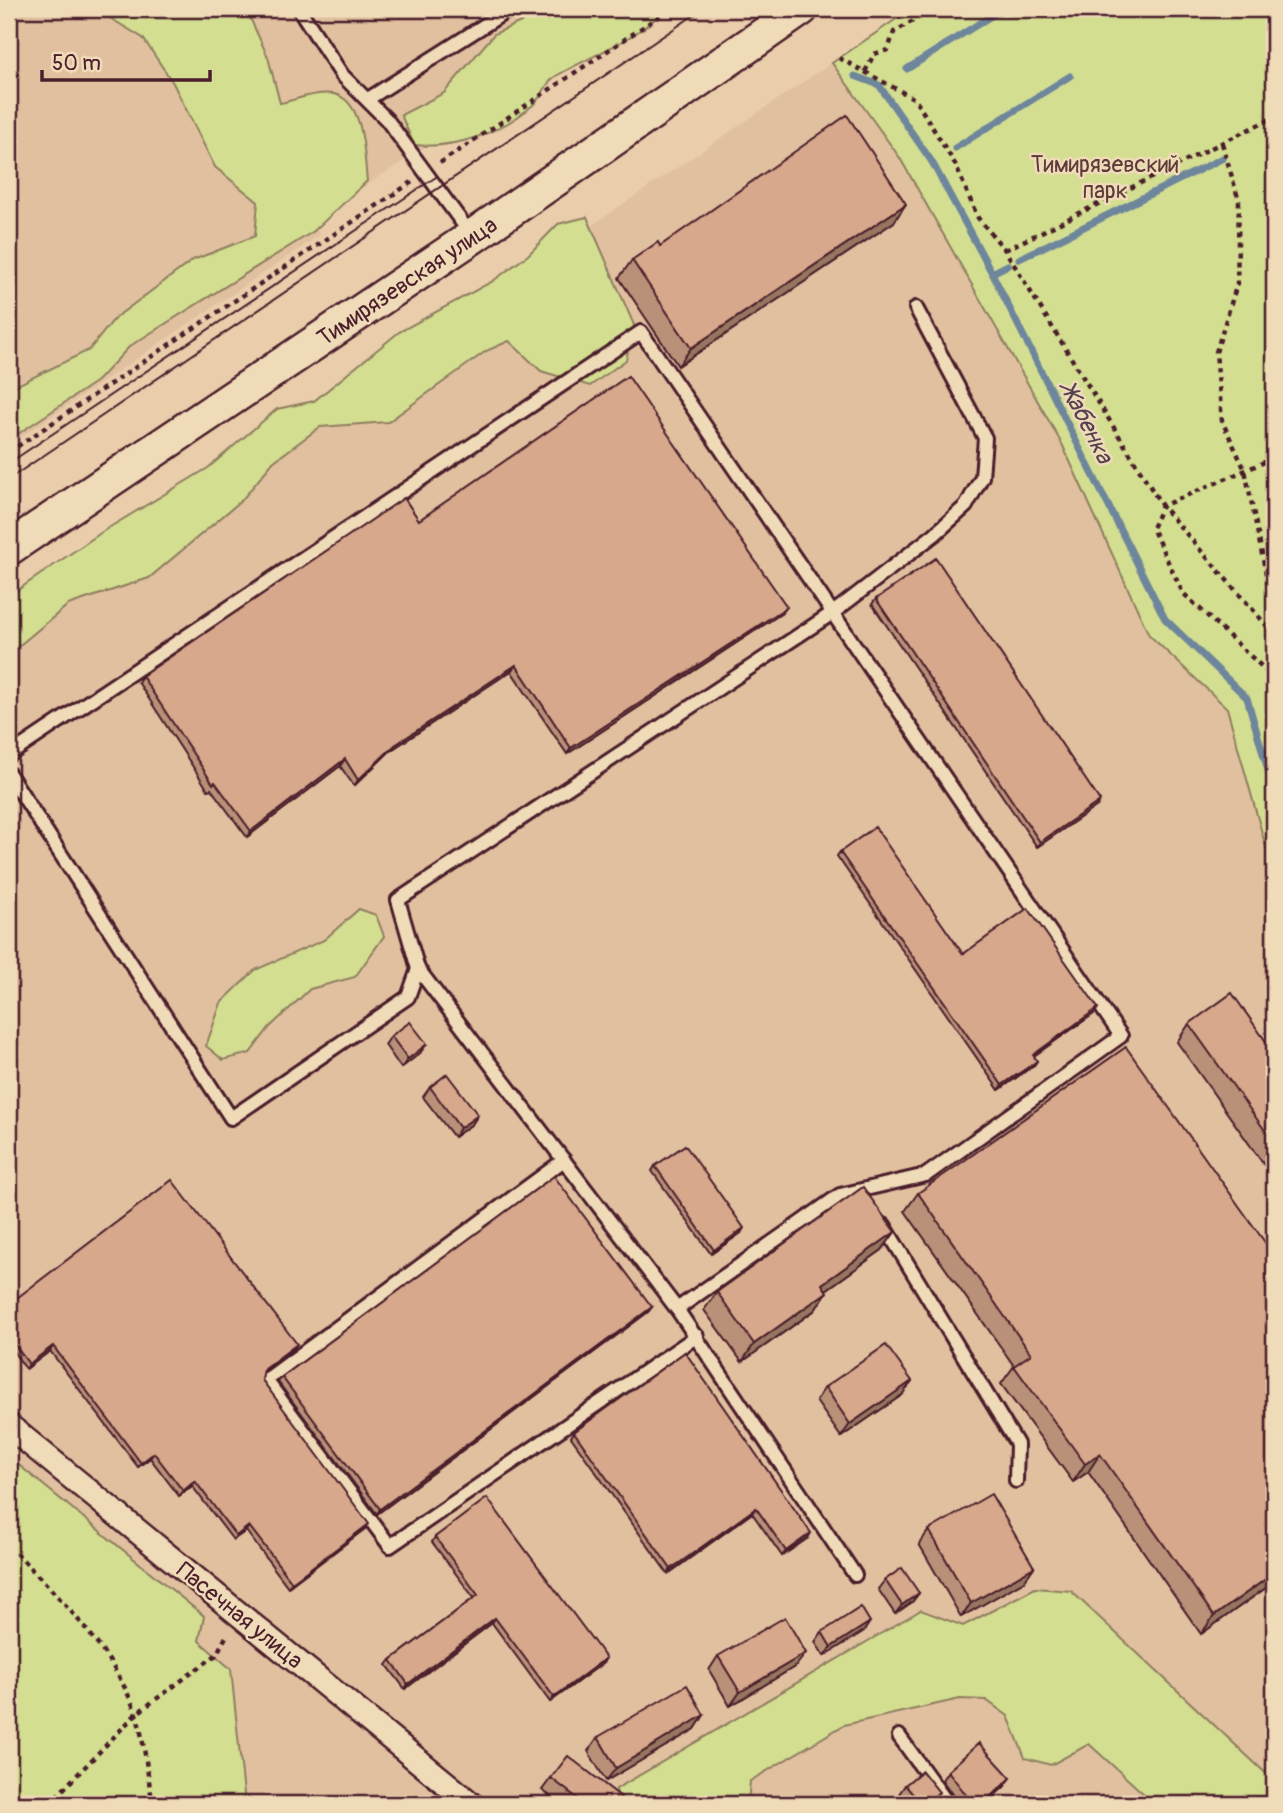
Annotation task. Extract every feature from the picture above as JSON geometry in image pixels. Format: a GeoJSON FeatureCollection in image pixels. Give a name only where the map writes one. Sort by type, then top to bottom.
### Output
{"type":"FeatureCollection","features":[{"type":"Feature","properties":{"kind":"main road","name":"Тимирязевская улица"},"geometry":{"type":"LineString","coordinates":[[9,548],[472,237],[801,9]]}},
{"type":"Feature","properties":{"kind":"street","name":"Пасечная улица"},"geometry":{"type":"LineString","coordinates":[[9,1426],[471,1804]]}},
{"type":"Feature","properties":{"kind":"lane"},"geometry":{"type":"LineString","coordinates":[[299,9],[342,75],[368,99],[472,237]]}},
{"type":"Feature","properties":{"kind":"lane"},"geometry":{"type":"LineString","coordinates":[[368,99],[510,9]]}},
{"type":"Feature","properties":{"kind":"lane"},"geometry":{"type":"LineString","coordinates":[[855,1575],[677,1308],[418,969],[398,900],[834,612],[936,534],[966,506],[982,477],[985,438],[916,308]]}},
{"type":"Feature","properties":{"kind":"lane"},"geometry":{"type":"LineString","coordinates":[[9,754],[641,332],[1121,1036],[926,1175],[870,1202],[840,1195],[677,1308]]}},
{"type":"Feature","properties":{"kind":"lane"},"geometry":{"type":"LineString","coordinates":[[9,774],[231,1118],[408,997],[418,969]]}},
{"type":"Feature","properties":{"kind":"lane"},"geometry":{"type":"LineString","coordinates":[[564,1160],[266,1380],[390,1546],[697,1336]]}},
{"type":"Feature","properties":{"kind":"lane"},"geometry":{"type":"LineString","coordinates":[[870,1202],[1017,1444],[1016,1481]]}},
{"type":"Feature","properties":{"kind":"lane"},"geometry":{"type":"LineString","coordinates":[[899,1736],[948,1804]]}},
{"type":"Feature","properties":{"kind":"path"},"geometry":{"type":"LineString","coordinates":[[9,452],[670,9]]}},
{"type":"Feature","properties":{"kind":"path"},"geometry":{"type":"LineString","coordinates":[[864,72],[874,54],[888,50],[894,32],[934,9]]}},
{"type":"Feature","properties":{"kind":"path"},"geometry":{"type":"LineString","coordinates":[[839,58],[915,99],[955,164],[978,218],[1004,250],[1162,506],[1274,634]]}},
{"type":"Feature","properties":{"kind":"path"},"geometry":{"type":"LineString","coordinates":[[1004,250],[1274,117]]}},
{"type":"Feature","properties":{"kind":"path"},"geometry":{"type":"LineString","coordinates":[[1222,143],[1239,201],[1237,284],[1216,352],[1222,421],[1245,470],[1274,614]]}},
{"type":"Feature","properties":{"kind":"path"},"geometry":{"type":"LineString","coordinates":[[1274,458],[1162,506],[1152,528],[1183,593],[1274,678]]}},
{"type":"Feature","properties":{"kind":"path"},"geometry":{"type":"LineString","coordinates":[[9,1546],[67,1605],[116,1675],[136,1714],[153,1804]]}},
{"type":"Feature","properties":{"kind":"path"},"geometry":{"type":"LineString","coordinates":[[49,1804],[136,1714],[216,1655],[239,1615]]}},
{"type":"Feature","properties":{"kind":"shaded area"},"geometry":{"type":"Polygon","coordinates":[[[9,9],[637,9],[311,221],[320,235],[9,445],[9,9]]]}},
{"type":"Feature","properties":{"kind":"shaded area"},"geometry":{"type":"Polygon","coordinates":[[[911,9],[1274,9],[1274,1804],[9,1804],[9,620],[911,9]]]}},
{"type":"Feature","properties":{"kind":"green space"},"geometry":{"type":"Polygon","coordinates":[[[95,9],[246,9],[268,57],[280,103],[327,93],[344,99],[352,107],[361,131],[367,181],[314,231],[130,346],[97,381],[9,440],[9,389],[89,350],[115,318],[193,260],[255,236],[258,202],[215,167],[173,83],[143,38],[95,9]]]}},
{"type":"Feature","properties":{"kind":"green space"},"geometry":{"type":"Polygon","coordinates":[[[550,9],[666,9],[628,38],[556,76],[533,105],[507,124],[461,141],[430,146],[414,145],[401,115],[444,93],[494,34],[550,9]]]}},
{"type":"Feature","properties":{"kind":"green space","name":"Тимирязевский парк"},"geometry":{"type":"Polygon","coordinates":[[[911,9],[1274,9],[1274,876],[1227,708],[1149,635],[1062,444],[900,158],[832,63],[911,9]]]}},
{"type":"Feature","properties":{"kind":"green space"},"geometry":{"type":"Polygon","coordinates":[[[587,217],[634,325],[626,360],[590,386],[541,371],[509,341],[486,351],[388,422],[320,427],[273,462],[242,500],[149,578],[68,605],[9,654],[9,596],[105,530],[208,468],[277,409],[314,401],[399,332],[493,281],[528,255],[558,224],[587,217]]]}},
{"type":"Feature","properties":{"kind":"green space"},"geometry":{"type":"Polygon","coordinates":[[[359,909],[376,915],[384,936],[355,977],[310,989],[269,1028],[250,1053],[223,1060],[206,1046],[221,1003],[255,970],[324,940],[359,909]]]}},
{"type":"Feature","properties":{"kind":"green space"},"geometry":{"type":"Polygon","coordinates":[[[9,1457],[204,1616],[199,1641],[231,1669],[245,1804],[9,1804],[9,1457]]]}},
{"type":"Feature","properties":{"kind":"green space"},"geometry":{"type":"Polygon","coordinates":[[[1035,1588],[1071,1591],[1274,1781],[1274,1804],[1155,1804],[1089,1744],[1051,1765],[1025,1758],[1008,1716],[986,1700],[960,1699],[844,1725],[750,1781],[748,1804],[619,1804],[616,1789],[921,1610],[963,1626],[1035,1588]]]}},
{"type":"Feature","properties":{"kind":"building"},"geometry":{"type":"Polygon","coordinates":[[[847,115],[906,204],[691,348],[632,260],[658,242],[660,246],[847,115]]]}},
{"type":"Feature","properties":{"kind":"building"},"geometry":{"type":"Polygon","coordinates":[[[628,376],[787,607],[571,748],[516,665],[395,745],[358,780],[345,759],[251,831],[215,782],[213,784],[142,676],[404,498],[419,520],[628,376]]]}},
{"type":"Feature","properties":{"kind":"building"},"geometry":{"type":"Polygon","coordinates":[[[936,558],[1100,801],[1040,842],[876,599],[936,558]]]}},
{"type":"Feature","properties":{"kind":"building"},"geometry":{"type":"Polygon","coordinates":[[[875,827],[963,954],[1028,908],[1098,1008],[1033,1055],[1037,1061],[1002,1085],[840,852],[875,827]]]}},
{"type":"Feature","properties":{"kind":"building"},"geometry":{"type":"Polygon","coordinates":[[[1232,993],[1274,1053],[1274,1143],[1189,1024],[1232,993]]]}},
{"type":"Feature","properties":{"kind":"building"},"geometry":{"type":"Polygon","coordinates":[[[410,1022],[427,1044],[408,1059],[391,1036],[410,1022]]]}},
{"type":"Feature","properties":{"kind":"building"},"geometry":{"type":"Polygon","coordinates":[[[1126,1047],[1274,1255],[1274,1573],[1214,1616],[1100,1454],[1085,1464],[1014,1366],[1031,1354],[918,1193],[1126,1047]]]}},
{"type":"Feature","properties":{"kind":"building"},"geometry":{"type":"Polygon","coordinates":[[[447,1074],[478,1115],[460,1128],[430,1087],[447,1074]]]}},
{"type":"Feature","properties":{"kind":"building"},"geometry":{"type":"Polygon","coordinates":[[[685,1145],[744,1228],[714,1250],[655,1166],[685,1145]]]}},
{"type":"Feature","properties":{"kind":"building"},"geometry":{"type":"Polygon","coordinates":[[[554,1176],[652,1307],[380,1509],[282,1377],[554,1176]]]}},
{"type":"Feature","properties":{"kind":"building"},"geometry":{"type":"Polygon","coordinates":[[[172,1180],[297,1344],[264,1369],[262,1380],[369,1524],[292,1582],[249,1526],[236,1536],[195,1481],[183,1491],[154,1453],[141,1463],[53,1346],[29,1364],[9,1337],[9,1304],[172,1180]]]}},
{"type":"Feature","properties":{"kind":"building"},"geometry":{"type":"Polygon","coordinates":[[[863,1187],[895,1232],[822,1284],[827,1292],[754,1344],[717,1292],[863,1187]]]}},
{"type":"Feature","properties":{"kind":"building"},"geometry":{"type":"Polygon","coordinates":[[[886,1345],[912,1381],[850,1424],[825,1387],[886,1345]]]}},
{"type":"Feature","properties":{"kind":"building"},"geometry":{"type":"Polygon","coordinates":[[[685,1352],[811,1533],[786,1551],[756,1508],[671,1569],[574,1432],[685,1352]]]}},
{"type":"Feature","properties":{"kind":"building"},"geometry":{"type":"Polygon","coordinates":[[[991,1494],[1034,1567],[971,1603],[929,1530],[991,1494]]]}},
{"type":"Feature","properties":{"kind":"building"},"geometry":{"type":"Polygon","coordinates":[[[487,1498],[606,1658],[554,1697],[495,1618],[408,1684],[391,1660],[478,1595],[435,1537],[487,1498]]]}},
{"type":"Feature","properties":{"kind":"building"},"geometry":{"type":"Polygon","coordinates":[[[902,1568],[919,1593],[902,1605],[885,1580],[902,1568]]]}},
{"type":"Feature","properties":{"kind":"building"},"geometry":{"type":"Polygon","coordinates":[[[861,1607],[870,1622],[831,1647],[822,1632],[861,1607]]]}},
{"type":"Feature","properties":{"kind":"building"},"geometry":{"type":"Polygon","coordinates":[[[785,1617],[806,1653],[740,1692],[718,1656],[785,1617]]]}},
{"type":"Feature","properties":{"kind":"building"},"geometry":{"type":"Polygon","coordinates":[[[687,1685],[704,1715],[616,1768],[598,1737],[687,1685]]]}},
{"type":"Feature","properties":{"kind":"building"},"geometry":{"type":"Polygon","coordinates":[[[979,1743],[1011,1778],[982,1804],[973,1804],[948,1771],[979,1743]]]}},
{"type":"Feature","properties":{"kind":"building"},"geometry":{"type":"Polygon","coordinates":[[[568,1756],[621,1797],[616,1804],[585,1804],[551,1778],[568,1756]]]}},
{"type":"Feature","properties":{"kind":"building"},"geometry":{"type":"Polygon","coordinates":[[[922,1771],[939,1792],[925,1804],[921,1804],[905,1785],[922,1771]]]}},
{"type":"Feature","properties":{"kind":"waterway"},"geometry":{"type":"LineString","coordinates":[[907,69],[1002,9]]}},
{"type":"Feature","properties":{"kind":"waterway","name":"Жабенка"},"geometry":{"type":"LineString","coordinates":[[855,76],[879,85],[932,162],[992,273],[1165,619],[1247,698],[1274,791]]}},
{"type":"Feature","properties":{"kind":"waterway"},"geometry":{"type":"LineString","coordinates":[[955,148],[1070,76]]}},
{"type":"Feature","properties":{"kind":"waterway"},"geometry":{"type":"LineString","coordinates":[[1019,259],[1223,158]]}},
{"type":"Feature","properties":{"kind":"waterway"},"geometry":{"type":"LineString","coordinates":[[992,273],[1008,265]]}},
{"type":"Feature","properties":{"kind":"waterway"},"geometry":{"type":"LineString","coordinates":[[1263,753],[1274,747]]}},
{"type":"Feature","properties":{"kind":"tram line"},"geometry":{"type":"LineString","coordinates":[[9,479],[703,9]]}},
{"type":"Feature","properties":{"kind":"tram line"},"geometry":{"type":"LineString","coordinates":[[9,463],[436,177]]}}]}
